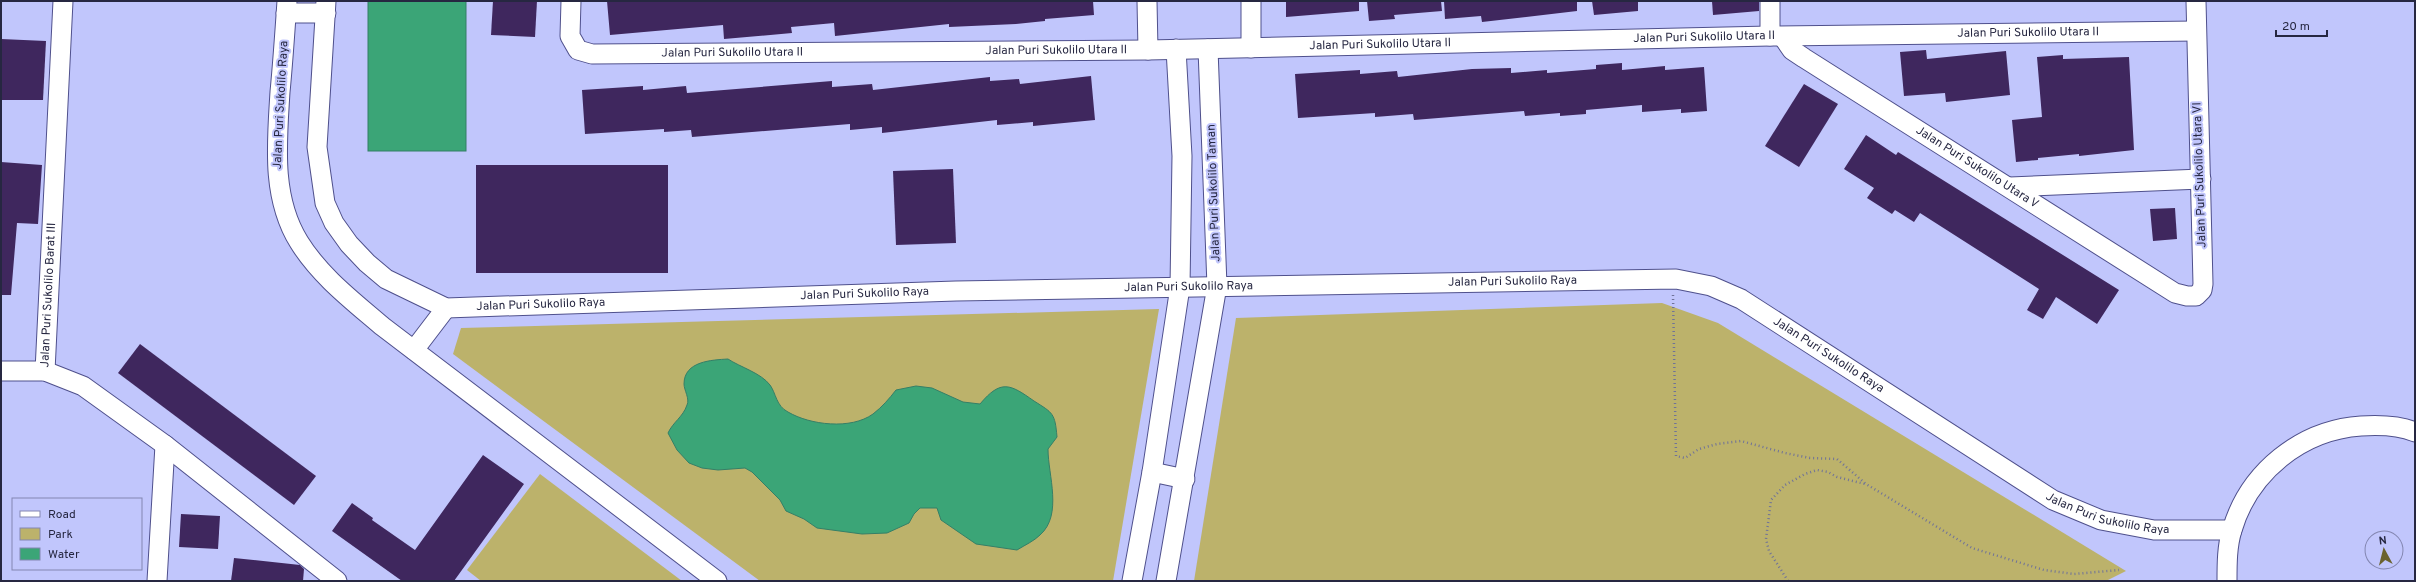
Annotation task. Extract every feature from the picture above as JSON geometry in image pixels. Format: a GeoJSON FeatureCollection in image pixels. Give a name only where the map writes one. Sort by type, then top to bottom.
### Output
{"type":"FeatureCollection","features":[{"type":"Feature","properties":{"kind":"street","name":"Jalan Puri Sukolilo Barat III"},"geometry":{"type":"LineString","coordinates":[[63,1],[45,371],[83,386],[165,445],[316,574],[337,581]]}},
{"type":"Feature","properties":{"kind":"street","name":"Jalan Puri Sukolilo Utara II"},"geometry":{"type":"LineString","coordinates":[[571,1],[572,40],[578,50],[592,54],[1148,50],[1777,37],[2196,31]]}},
{"type":"Feature","properties":{"kind":"street"},"geometry":{"type":"LineString","coordinates":[[1147,1],[1148,50]]}},
{"type":"Feature","properties":{"kind":"street"},"geometry":{"type":"LineString","coordinates":[[1250,1],[1251,48]]}},
{"type":"Feature","properties":{"kind":"street"},"geometry":{"type":"LineString","coordinates":[[1770,1],[1777,37]]}},
{"type":"Feature","properties":{"kind":"street","name":"Jalan Puri Sukolilo Utara VI"},"geometry":{"type":"LineString","coordinates":[[2175,293],[2196,296],[2202,290],[2201,179],[2196,1]]}},
{"type":"Feature","properties":{"kind":"street"},"geometry":{"type":"LineString","coordinates":[[286,7],[326,7]]}},
{"type":"Feature","properties":{"kind":"street","name":"Jalan Puri Sukolilo Raya"},"geometry":{"type":"LineString","coordinates":[[286,7],[277,167],[281,198],[299,242],[320,268],[344,293],[414,350],[717,581]]}},
{"type":"Feature","properties":{"kind":"street","name":"Jalan Puri Sukolilo Raya"},"geometry":{"type":"LineString","coordinates":[[326,7],[317,147],[325,204],[334,223],[349,244],[367,263],[386,279],[446,308],[948,291],[1676,279],[1711,286],[1741,299],[2053,500],[2102,520],[2154,530],[2232,530]]}},
{"type":"Feature","properties":{"kind":"street","name":"Jalan Puri Sukolilo Utara V"},"geometry":{"type":"LineString","coordinates":[[1777,37],[1804,58],[2010,187],[2175,293]]}},
{"type":"Feature","properties":{"kind":"street"},"geometry":{"type":"LineString","coordinates":[[1132,581],[1152,472],[1180,287],[1182,179],[1176,49]]}},
{"type":"Feature","properties":{"kind":"street","name":"Jalan Puri Sukolilo Taman"},"geometry":{"type":"LineString","coordinates":[[1166,581],[1185,479],[1197,395],[1217,286],[1208,49]]}},
{"type":"Feature","properties":{"kind":"street"},"geometry":{"type":"LineString","coordinates":[[1182,179],[1213,179]]}},
{"type":"Feature","properties":{"kind":"street"},"geometry":{"type":"LineString","coordinates":[[2010,187],[2201,179]]}},
{"type":"Feature","properties":{"kind":"street"},"geometry":{"type":"LineString","coordinates":[[414,350],[446,308]]}},
{"type":"Feature","properties":{"kind":"street"},"geometry":{"type":"LineString","coordinates":[[1,371],[45,371]]}},
{"type":"Feature","properties":{"kind":"street"},"geometry":{"type":"LineString","coordinates":[[2227,581],[2227,556],[2232,530],[2244,500],[2262,474],[2286,452],[2314,436],[2345,427],[2378,425],[2415,432]]}},
{"type":"Feature","properties":{"kind":"street"},"geometry":{"type":"LineString","coordinates":[[157,581],[165,445]]}},
{"type":"Feature","properties":{"kind":"street"},"geometry":{"type":"LineString","coordinates":[[1152,472],[1185,479]]}},
{"type":"Feature","properties":{"kind":"path"},"geometry":{"type":"LineString","coordinates":[[1676,279],[1672,303],[1676,456],[1685,458],[1699,449],[1717,444],[1741,441],[1785,454],[1810,458],[1837,459],[1866,484],[1972,548],[2000,558],[2044,570],[2074,574],[2119,570]]}},
{"type":"Feature","properties":{"kind":"path"},"geometry":{"type":"LineString","coordinates":[[1788,581],[1769,551],[1766,539],[1771,500],[1785,485],[1805,474],[1817,470],[1866,484]]}},
{"type":"Feature","properties":{"kind":"green space"},"geometry":{"type":"Polygon","coordinates":[[[1662,303],[1718,323],[2126,571],[2106,581],[1194,581],[1236,318],[1662,303]]]}},
{"type":"Feature","properties":{"kind":"green space"},"geometry":{"type":"Polygon","coordinates":[[[1159,309],[1113,581],[760,581],[453,354],[461,328],[1159,309]]]}},
{"type":"Feature","properties":{"kind":"green space"},"geometry":{"type":"Polygon","coordinates":[[[540,474],[682,581],[481,581],[467,570],[540,474]]]}},
{"type":"Feature","properties":{"kind":"water"},"geometry":{"type":"Polygon","coordinates":[[[368,1],[466,1],[466,151],[368,151],[368,1]]]}},
{"type":"Feature","properties":{"kind":"water"},"geometry":{"type":"Polygon","coordinates":[[[728,359],[766,381],[772,388],[781,406],[788,412],[819,423],[842,424],[864,419],[879,409],[896,390],[916,386],[932,388],[963,402],[980,404],[987,396],[1000,388],[1012,388],[1018,391],[1049,411],[1054,418],[1057,437],[1048,449],[1053,506],[1047,527],[1038,537],[1017,550],[976,544],[941,520],[937,508],[920,508],[914,514],[909,523],[887,533],[862,534],[817,528],[804,519],[786,511],[780,500],[752,472],[745,468],[718,470],[702,468],[689,463],[677,450],[668,433],[683,413],[688,403],[684,384],[685,376],[694,366],[700,363],[728,359]]]}},
{"type":"Feature","properties":{"kind":"building"},"geometry":{"type":"Polygon","coordinates":[[[493,1],[537,1],[535,37],[491,35],[493,1]]]}},
{"type":"Feature","properties":{"kind":"building"},"geometry":{"type":"Polygon","coordinates":[[[607,1],[1093,1],[1094,15],[1045,19],[1045,21],[1016,24],[949,27],[949,24],[835,36],[834,23],[791,27],[792,33],[724,39],[723,25],[610,35],[607,1]]]}},
{"type":"Feature","properties":{"kind":"building"},"geometry":{"type":"Polygon","coordinates":[[[1286,1],[1359,1],[1359,11],[1286,17],[1286,1]]]}},
{"type":"Feature","properties":{"kind":"building"},"geometry":{"type":"Polygon","coordinates":[[[1367,1],[1441,1],[1442,11],[1394,15],[1395,19],[1369,21],[1367,1]]]}},
{"type":"Feature","properties":{"kind":"building"},"geometry":{"type":"Polygon","coordinates":[[[1444,1],[1577,1],[1577,11],[1482,22],[1481,16],[1445,19],[1444,1]]]}},
{"type":"Feature","properties":{"kind":"building"},"geometry":{"type":"Polygon","coordinates":[[[1592,1],[1638,1],[1638,11],[1594,15],[1592,1]]]}},
{"type":"Feature","properties":{"kind":"building"},"geometry":{"type":"Polygon","coordinates":[[[1712,1],[1759,1],[1759,11],[1713,15],[1712,1]]]}},
{"type":"Feature","properties":{"kind":"building"},"geometry":{"type":"Polygon","coordinates":[[[1,39],[46,41],[43,100],[1,100],[1,39]]]}},
{"type":"Feature","properties":{"kind":"building"},"geometry":{"type":"Polygon","coordinates":[[[1926,50],[1927,59],[2006,51],[2010,95],[1946,102],[1945,93],[1904,96],[1900,52],[1926,50]]]}},
{"type":"Feature","properties":{"kind":"building"},"geometry":{"type":"Polygon","coordinates":[[[2063,55],[2063,59],[2129,57],[2134,150],[2079,156],[2079,154],[2038,158],[2038,160],[2016,162],[2012,120],[2042,117],[2037,57],[2063,55]]]}},
{"type":"Feature","properties":{"kind":"building"},"geometry":{"type":"Polygon","coordinates":[[[1622,63],[1622,70],[1665,66],[1665,70],[1704,67],[1707,111],[1681,113],[1681,109],[1642,112],[1642,105],[1586,110],[1586,114],[1560,116],[1560,113],[1525,116],[1524,111],[1414,120],[1413,114],[1375,117],[1375,113],[1298,118],[1295,74],[1360,70],[1360,74],[1397,71],[1398,77],[1472,69],[1511,68],[1511,73],[1547,70],[1547,73],[1596,69],[1596,65],[1622,63]]]}},
{"type":"Feature","properties":{"kind":"building"},"geometry":{"type":"Polygon","coordinates":[[[1091,76],[1095,120],[1033,126],[1033,122],[997,125],[997,120],[882,133],[882,127],[850,130],[850,124],[692,137],[691,130],[664,132],[664,129],[585,134],[582,90],[643,86],[643,90],[686,86],[687,93],[832,81],[832,87],[872,84],[873,90],[990,77],[990,81],[1019,79],[1020,84],[1091,76]]]}},
{"type":"Feature","properties":{"kind":"building"},"geometry":{"type":"Polygon","coordinates":[[[1804,84],[1838,104],[1799,167],[1765,146],[1804,84]]]}},
{"type":"Feature","properties":{"kind":"building"},"geometry":{"type":"Polygon","coordinates":[[[1866,135],[1896,155],[1898,152],[2119,290],[2097,324],[2056,297],[2043,319],[2027,310],[2039,289],[1920,213],[1914,222],[1895,210],[1892,214],[1867,198],[1874,188],[1844,169],[1866,135]]]}},
{"type":"Feature","properties":{"kind":"building"},"geometry":{"type":"Polygon","coordinates":[[[1,162],[42,165],[38,224],[17,223],[11,295],[1,295],[1,162]]]}},
{"type":"Feature","properties":{"kind":"building"},"geometry":{"type":"Polygon","coordinates":[[[476,165],[668,165],[668,273],[476,273],[476,165]]]}},
{"type":"Feature","properties":{"kind":"building"},"geometry":{"type":"Polygon","coordinates":[[[953,169],[956,243],[896,245],[893,171],[953,169]]]}},
{"type":"Feature","properties":{"kind":"building"},"geometry":{"type":"Polygon","coordinates":[[[2175,208],[2177,239],[2153,241],[2150,209],[2175,208]]]}},
{"type":"Feature","properties":{"kind":"building"},"geometry":{"type":"Polygon","coordinates":[[[140,344],[316,476],[294,505],[118,373],[140,344]]]}},
{"type":"Feature","properties":{"kind":"building"},"geometry":{"type":"Polygon","coordinates":[[[483,455],[524,484],[454,581],[402,581],[332,531],[352,503],[373,518],[372,520],[415,550],[483,455]]]}},
{"type":"Feature","properties":{"kind":"building"},"geometry":{"type":"Polygon","coordinates":[[[181,514],[220,516],[218,549],[179,547],[181,514]]]}},
{"type":"Feature","properties":{"kind":"building"},"geometry":{"type":"Polygon","coordinates":[[[234,558],[300,565],[304,569],[303,581],[231,581],[234,558]]]}}]}
